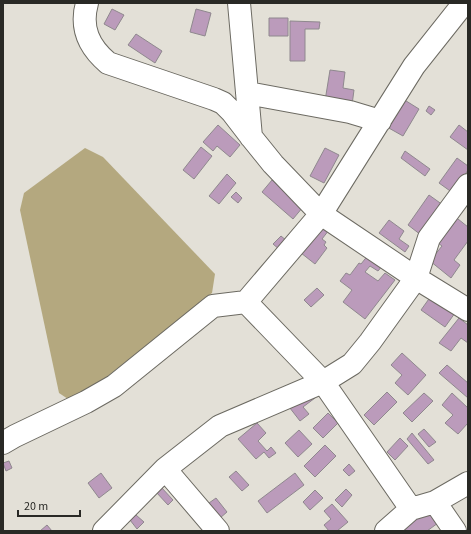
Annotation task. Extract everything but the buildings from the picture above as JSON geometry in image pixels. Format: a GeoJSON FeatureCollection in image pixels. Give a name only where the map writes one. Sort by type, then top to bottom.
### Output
{"type":"FeatureCollection","features":[{"type":"Feature","properties":{"kind":"street"},"geometry":{"type":"LineString","coordinates":[[87,3],[84,16],[85,25],[88,37],[99,56],[108,63],[214,99],[223,104],[232,112],[273,164],[321,214],[416,278],[468,310]]}},
{"type":"Feature","properties":{"kind":"street"},"geometry":{"type":"LineString","coordinates":[[239,3],[252,138]]}},
{"type":"Feature","properties":{"kind":"street"},"geometry":{"type":"LineString","coordinates":[[3,443],[14,436],[86,402],[114,386],[213,306],[246,302],[321,214],[414,66],[464,3]]}},
{"type":"Feature","properties":{"kind":"street"},"geometry":{"type":"LineString","coordinates":[[247,93],[350,112],[380,121]]}},
{"type":"Feature","properties":{"kind":"street"},"geometry":{"type":"LineString","coordinates":[[104,531],[165,469],[220,426],[323,382],[352,364],[370,342],[416,278],[429,238],[468,185]]}},
{"type":"Feature","properties":{"kind":"street"},"geometry":{"type":"LineString","coordinates":[[246,302],[323,382],[411,509]]}},
{"type":"Feature","properties":{"kind":"street"},"geometry":{"type":"LineString","coordinates":[[165,469],[218,531]]}},
{"type":"Feature","properties":{"kind":"street"},"geometry":{"type":"LineString","coordinates":[[386,531],[411,509],[435,502],[468,483]]}},
{"type":"Feature","properties":{"kind":"street"},"geometry":{"type":"LineString","coordinates":[[435,502],[455,531]]}},
{"type":"Feature","properties":{"kind":"shaded area"},"geometry":{"type":"Polygon","coordinates":[[[85,148],[103,157],[215,274],[212,293],[74,403],[59,393],[20,210],[24,193],[85,148]]]}}]}
